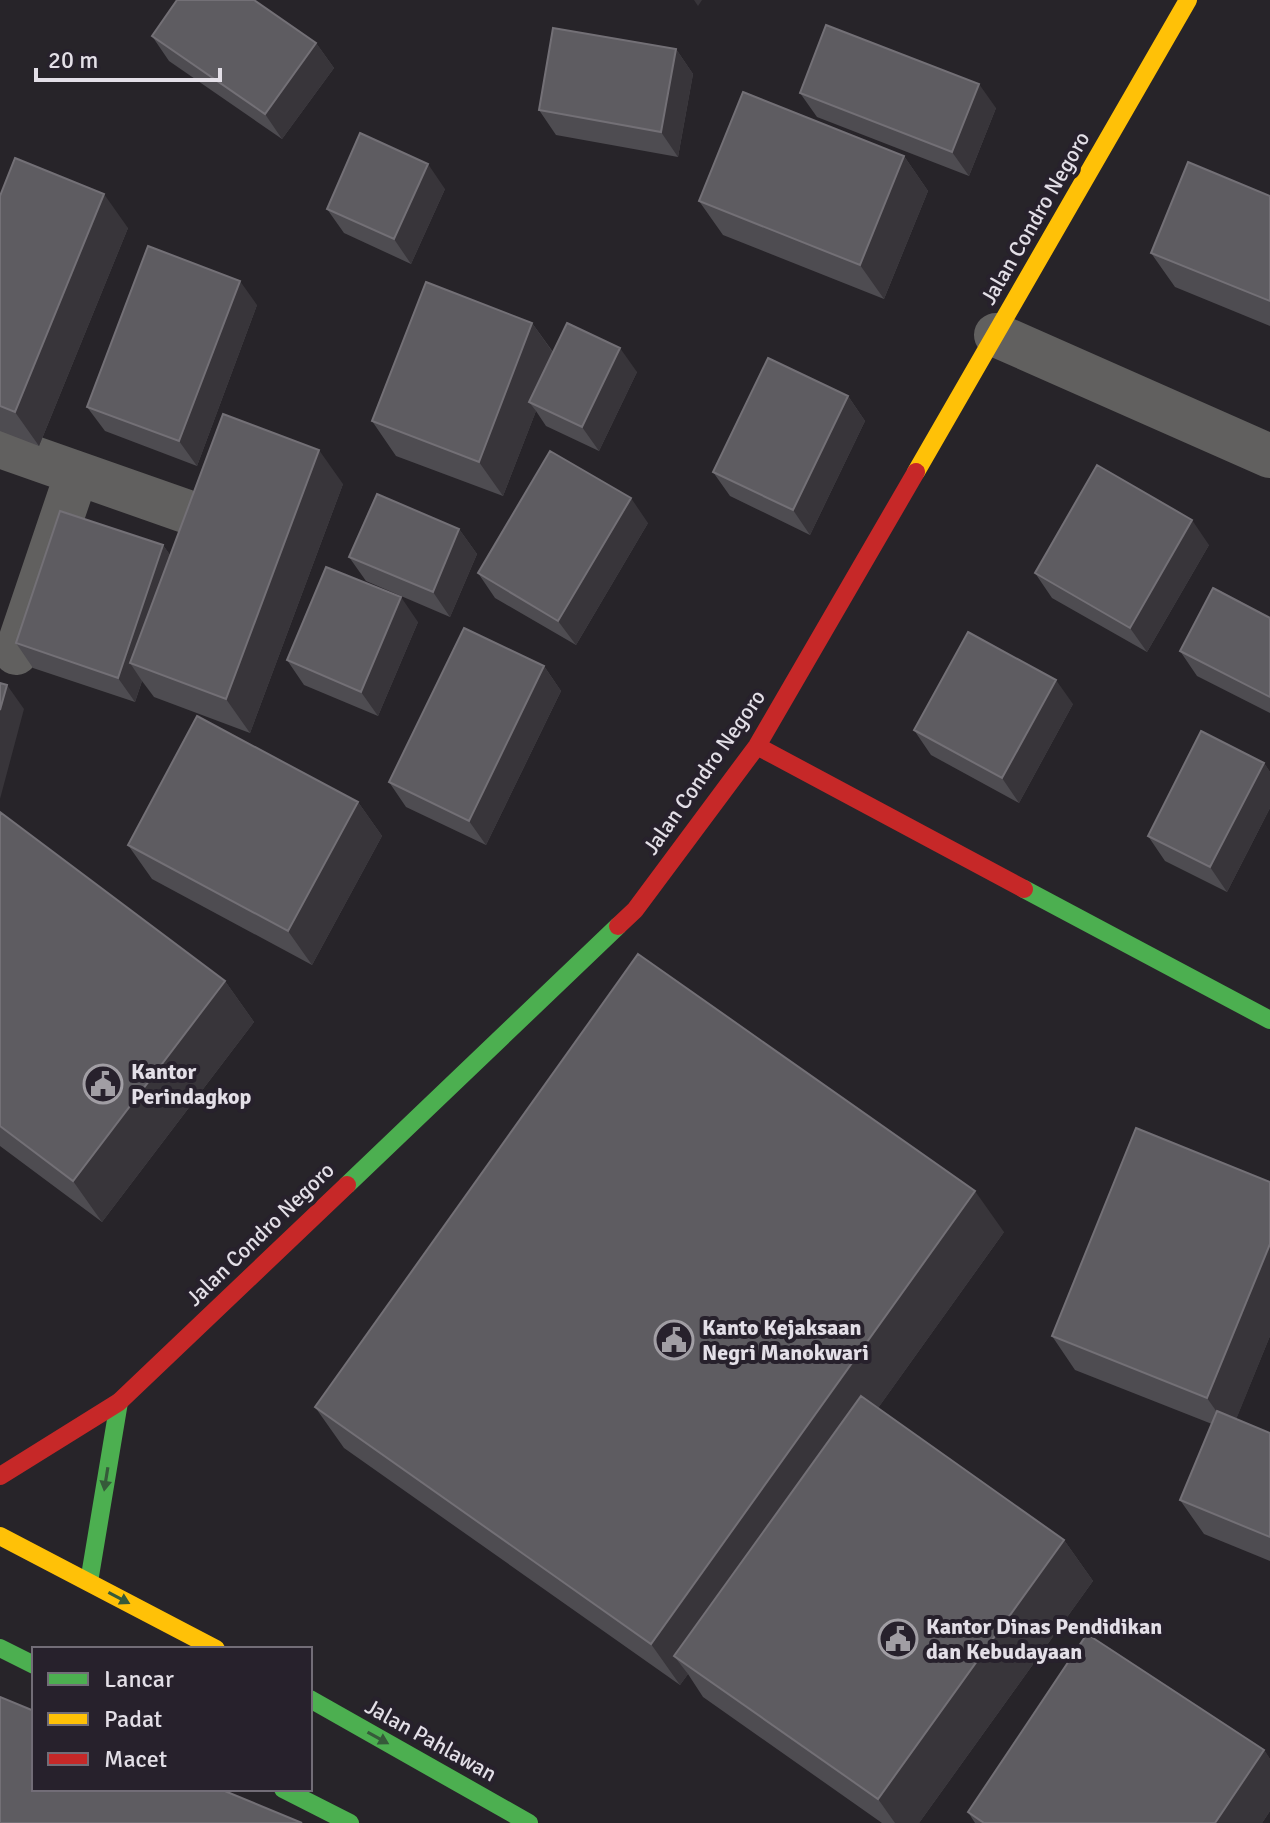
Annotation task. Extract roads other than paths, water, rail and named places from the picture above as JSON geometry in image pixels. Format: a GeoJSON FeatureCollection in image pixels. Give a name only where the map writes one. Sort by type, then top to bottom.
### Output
{"type":"FeatureCollection","features":[{"type":"Feature","properties":{"kind":"main road","name":"Jalan Condro Negoro"},"geometry":{"type":"LineString","coordinates":[[0,1476],[119,1402],[635,910],[757,746],[1188,0]]}},
{"type":"Feature","properties":{"kind":"main road"},"geometry":{"type":"LineString","coordinates":[[757,746],[1270,1020]]}},
{"type":"Feature","properties":{"kind":"main road"},"geometry":{"type":"LineString","coordinates":[[89,1582],[119,1402]]}},
{"type":"Feature","properties":{"kind":"main road"},"geometry":{"type":"LineString","coordinates":[[0,1536],[212,1647]]}},
{"type":"Feature","properties":{"kind":"main road"},"geometry":{"type":"LineString","coordinates":[[0,1648],[32,1664]]}},
{"type":"Feature","properties":{"kind":"main road","name":"Jalan Pahlawan"},"geometry":{"type":"LineString","coordinates":[[312,1700],[529,1823]]}},
{"type":"Feature","properties":{"kind":"main road"},"geometry":{"type":"LineString","coordinates":[[287,1791],[350,1823]]}},
{"type":"Feature","properties":{"kind":"street"},"geometry":{"type":"LineString","coordinates":[[996,335],[1270,456]]}},
{"type":"Feature","properties":{"kind":"street"},"geometry":{"type":"LineString","coordinates":[[0,446],[185,511]]}},
{"type":"Feature","properties":{"kind":"street"},"geometry":{"type":"LineString","coordinates":[[16,653],[77,473]]}},
{"type":"Feature","properties":{"kind":"place","name":"Kantor Perindagkop"},"geometry":{"type":"Point","coordinates":[103,1084]}},
{"type":"Feature","properties":{"kind":"place","name":"Kanto Kejaksaan Negri Manokwari"},"geometry":{"type":"Point","coordinates":[674,1340]}},
{"type":"Feature","properties":{"kind":"place","name":"Kantor Dinas Pendidikan dan Kebudayaan"},"geometry":{"type":"Point","coordinates":[898,1639]}}]}
